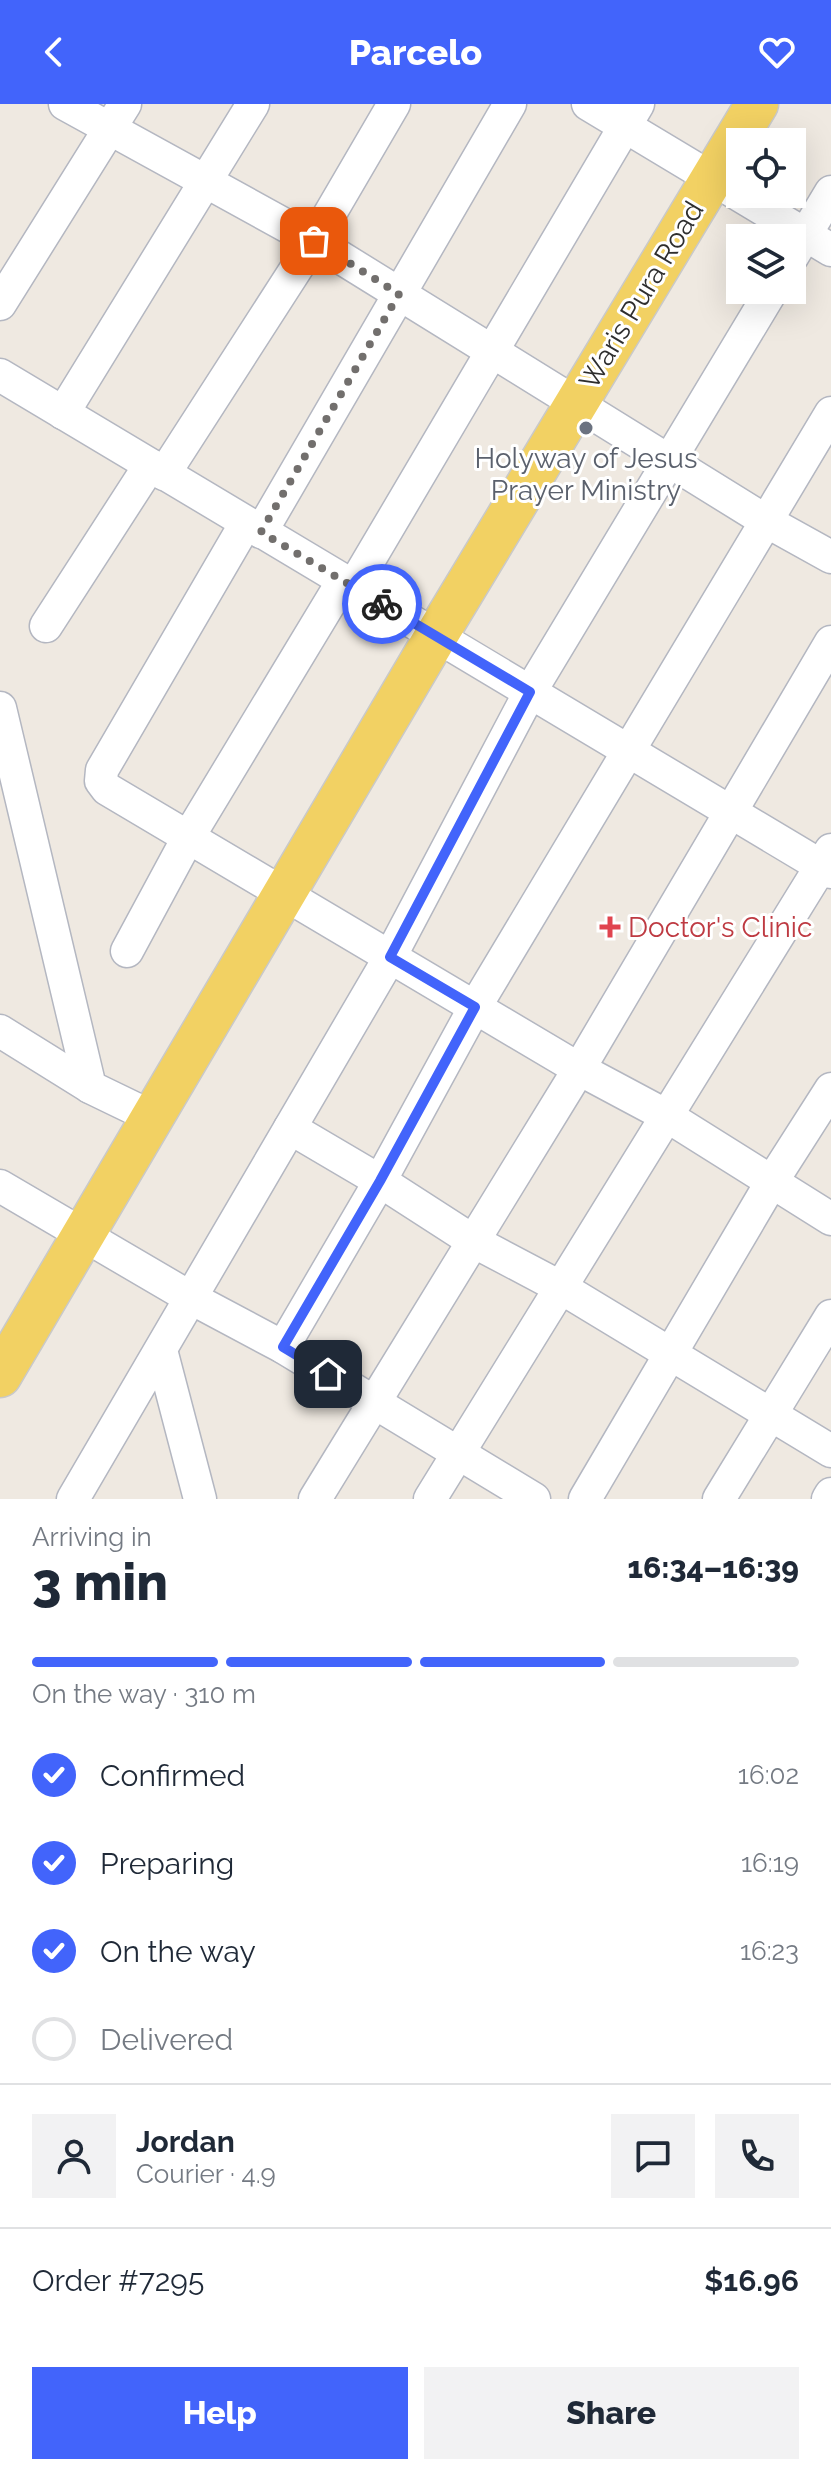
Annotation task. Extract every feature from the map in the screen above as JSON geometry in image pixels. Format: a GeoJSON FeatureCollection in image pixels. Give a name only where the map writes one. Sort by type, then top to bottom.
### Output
{"type":"FeatureCollection","features":[{"type":"Feature","properties":{"kind":"main road","name":"Waris Pura Road"},"geometry":{"type":"LineString","coordinates":[[0,1376],[431,644],[757,104]]}},
{"type":"Feature","properties":{"kind":"street"},"geometry":{"type":"LineString","coordinates":[[65,104],[118,117],[206,184],[314,241],[766,521],[831,557]]}},
{"type":"Feature","properties":{"kind":"street"},"geometry":{"type":"LineString","coordinates":[[63,413],[253,104]]}},
{"type":"Feature","properties":{"kind":"street"},"geometry":{"type":"LineString","coordinates":[[46,626],[314,241],[394,104]]}},
{"type":"Feature","properties":{"kind":"street"},"geometry":{"type":"LineString","coordinates":[[510,104],[399,294],[102,770],[101,781],[107,789],[579,1069],[667,1116],[831,1219]]}},
{"type":"Feature","properties":{"kind":"street"},"geometry":{"type":"LineString","coordinates":[[588,104],[631,116],[711,179],[809,247],[831,192]]}},
{"type":"Feature","properties":{"kind":"street"},"geometry":{"type":"LineString","coordinates":[[127,951],[189,836],[492,351],[631,116]]}},
{"type":"Feature","properties":{"kind":"street"},"geometry":{"type":"LineString","coordinates":[[0,304],[118,117]]}},
{"type":"Feature","properties":{"kind":"street"},"geometry":{"type":"LineString","coordinates":[[73,1499],[390,957],[530,692],[764,304]]}},
{"type":"Feature","properties":{"kind":"street"},"geometry":{"type":"LineString","coordinates":[[0,375],[348,584],[431,644],[530,692],[733,811],[828,862],[430,1499]]}},
{"type":"Feature","properties":{"kind":"street"},"geometry":{"type":"LineString","coordinates":[[283,1347],[380,1181],[475,1007],[831,413]]}},
{"type":"Feature","properties":{"kind":"street"},"geometry":{"type":"LineString","coordinates":[[315,1499],[579,1069],[831,642]]}},
{"type":"Feature","properties":{"kind":"street"},"geometry":{"type":"LineString","coordinates":[[0,708],[5,754],[90,1087]]}},
{"type":"Feature","properties":{"kind":"street"},"geometry":{"type":"LineString","coordinates":[[0,1031],[90,1087],[152,1117]]}},
{"type":"Feature","properties":{"kind":"street"},"geometry":{"type":"LineString","coordinates":[[585,1499],[771,1183],[831,1089]]}},
{"type":"Feature","properties":{"kind":"street"},"geometry":{"type":"LineString","coordinates":[[290,1128],[473,1241],[560,1287],[831,1451]]}},
{"type":"Feature","properties":{"kind":"street"},"geometry":{"type":"LineString","coordinates":[[0,1186],[191,1298],[283,1347],[534,1499]]}},
{"type":"Feature","properties":{"kind":"street"},"geometry":{"type":"LineString","coordinates":[[719,1499],[831,1316]]}},
{"type":"Feature","properties":{"kind":"street"},"geometry":{"type":"LineString","coordinates":[[161,1350],[193,1493]]}},
{"type":"Feature","properties":{"kind":"way so far"},"geometry":{"type":"LineString","coordinates":[[314,241],[399,294],[261,532],[382,604]]}},
{"type":"Feature","properties":{"kind":"place","name":"Holyway of Jesus Prayer Ministry"},"geometry":{"type":"Point","coordinates":[586,428]}},
{"type":"Feature","properties":{"kind":"place","name":"Doctor's Clinic"},"geometry":{"type":"Point","coordinates":[610,927]}},
{"type":"Feature","properties":{"kind":"route"},"geometry":{"type":"LineString","coordinates":[[328,1374],[283,1347],[380,1181],[475,1007],[390,957],[530,692],[382,604]]}}]}
